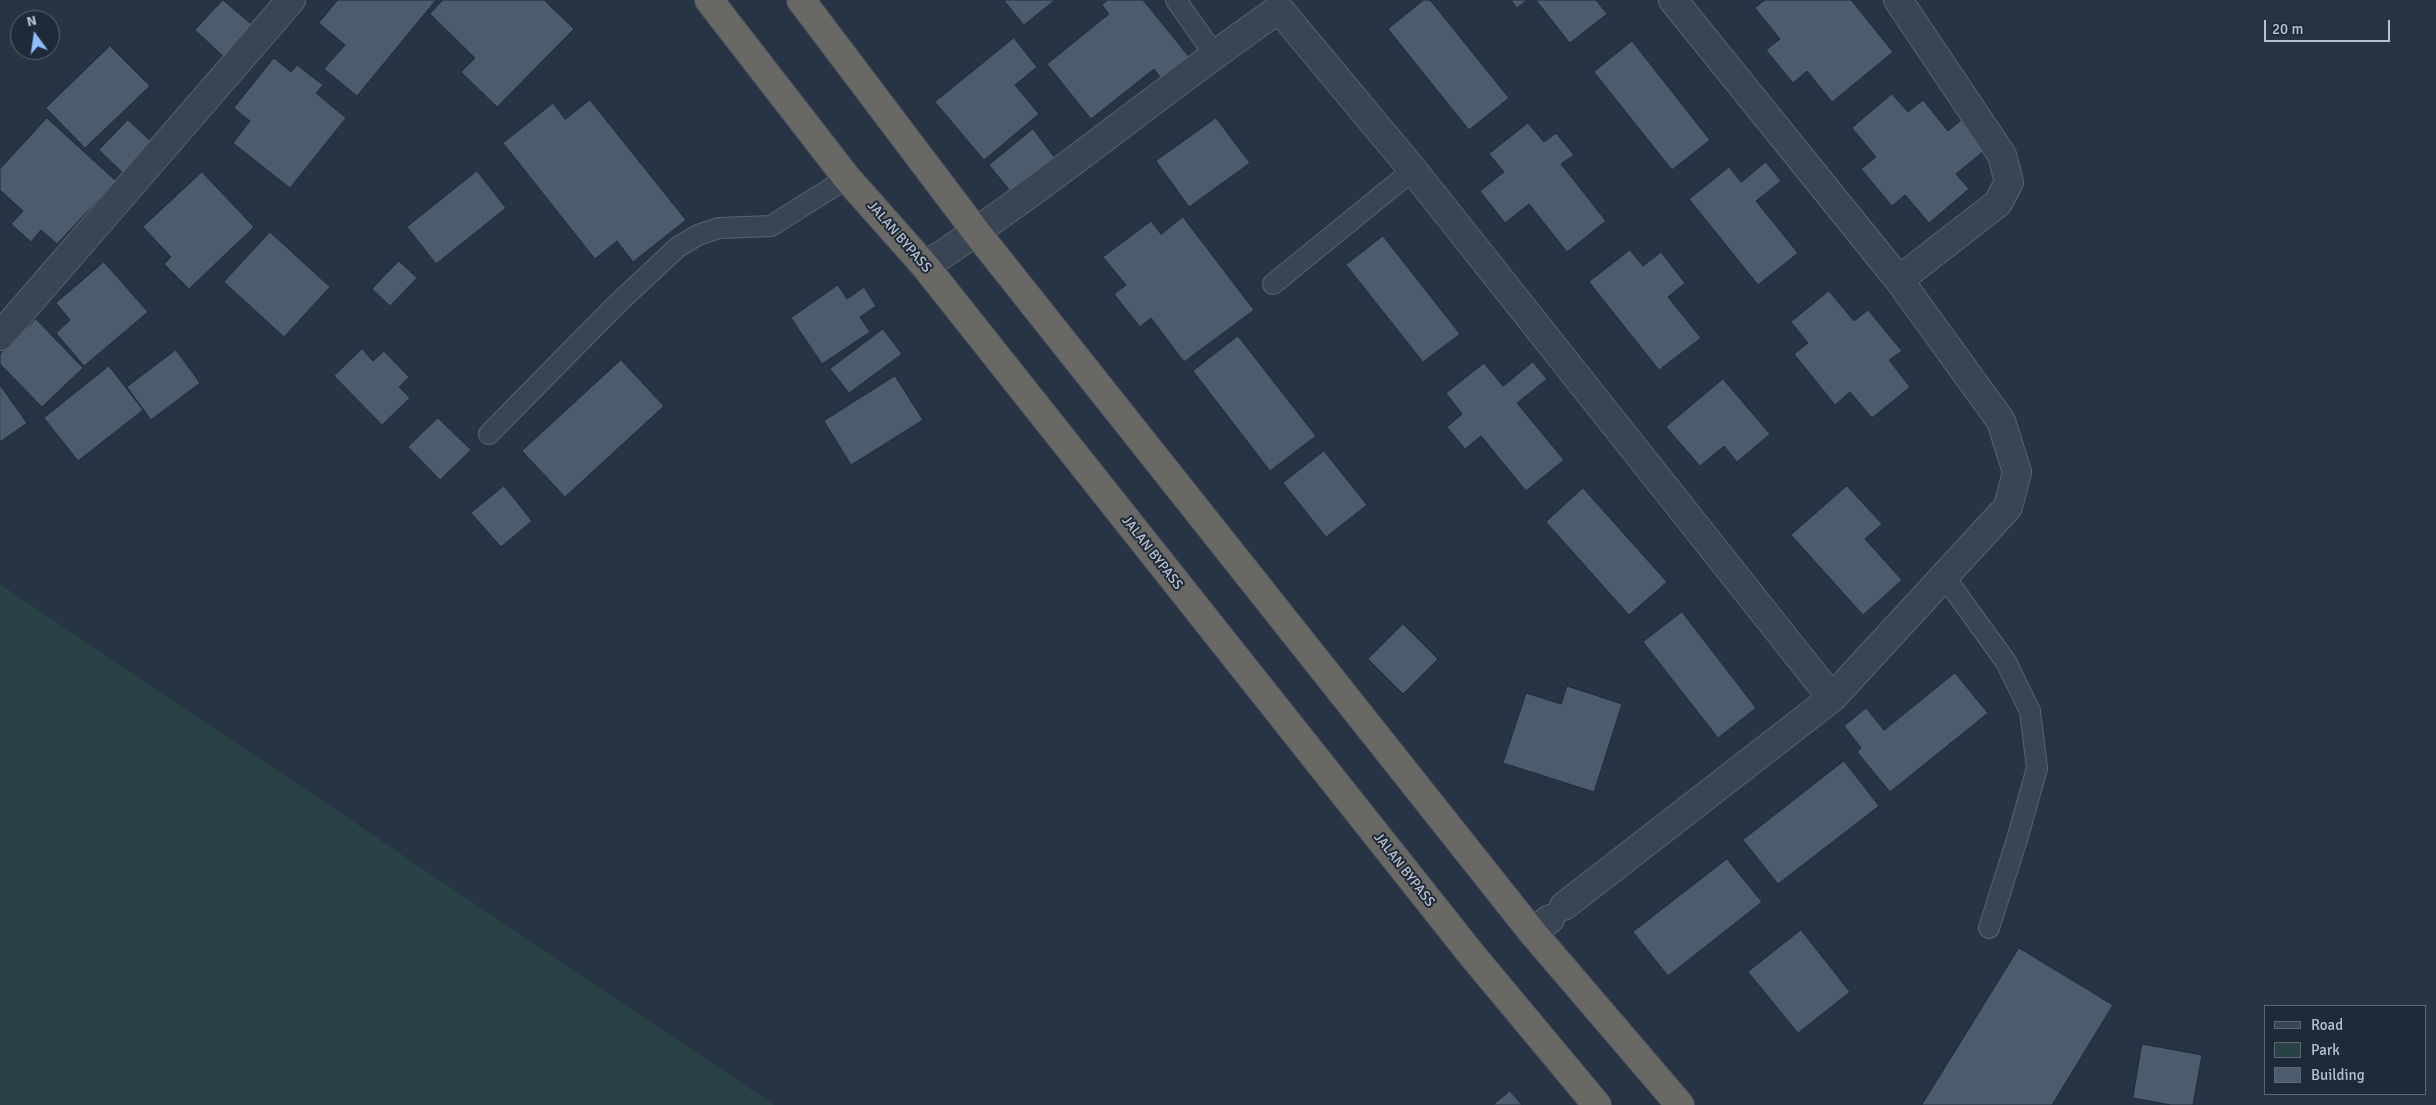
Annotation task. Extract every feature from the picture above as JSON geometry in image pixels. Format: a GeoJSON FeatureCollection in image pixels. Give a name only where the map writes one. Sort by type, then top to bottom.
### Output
{"type":"FeatureCollection","features":[{"type":"Feature","properties":{"kind":"highway","name":"JALAN BYPASS"},"geometry":{"type":"LineString","coordinates":[[709,0],[847,178],[925,266],[1472,955],[1597,1105]]}},
{"type":"Feature","properties":{"kind":"highway"},"geometry":{"type":"LineString","coordinates":[[801,0],[977,232],[1549,919],[1680,1105]]}},
{"type":"Feature","properties":{"kind":"street"},"geometry":{"type":"LineString","coordinates":[[0,336],[291,0]]}},
{"type":"Feature","properties":{"kind":"street"},"geometry":{"type":"LineString","coordinates":[[1549,919],[1832,698],[2008,507],[2017,472],[2001,421],[1899,280],[1673,0]]}},
{"type":"Feature","properties":{"kind":"street"},"geometry":{"type":"LineString","coordinates":[[1898,0],[2002,155],[2009,182],[1998,203],[1899,280]]}},
{"type":"Feature","properties":{"kind":"street"},"geometry":{"type":"LineString","coordinates":[[925,266],[977,232],[1214,54],[1287,5],[1413,170],[1832,698]]}},
{"type":"Feature","properties":{"kind":"lane"},"geometry":{"type":"LineString","coordinates":[[1176,0],[1214,54]]}},
{"type":"Feature","properties":{"kind":"lane"},"geometry":{"type":"LineString","coordinates":[[1273,284],[1413,170]]}},
{"type":"Feature","properties":{"kind":"lane"},"geometry":{"type":"LineString","coordinates":[[489,434],[618,302],[678,247],[698,235],[719,228],[771,226],[847,178]]}},
{"type":"Feature","properties":{"kind":"lane"},"geometry":{"type":"LineString","coordinates":[[1944,576],[2006,662],[2030,711],[2037,768],[1989,928]]}},
{"type":"Feature","properties":{"kind":"green space"},"geometry":{"type":"Polygon","coordinates":[[[0,584],[774,1105],[0,1105],[0,584]]]}},
{"type":"Feature","properties":{"kind":"building"},"geometry":{"type":"Polygon","coordinates":[[[223,0],[256,28],[227,60],[195,30],[223,0]]]}},
{"type":"Feature","properties":{"kind":"building"},"geometry":{"type":"Polygon","coordinates":[[[338,0],[436,0],[357,96],[324,69],[345,45],[319,23],[338,0]]]}},
{"type":"Feature","properties":{"kind":"building"},"geometry":{"type":"Polygon","coordinates":[[[443,0],[544,0],[574,29],[497,107],[461,72],[475,58],[430,14],[443,0]]]}},
{"type":"Feature","properties":{"kind":"building"},"geometry":{"type":"Polygon","coordinates":[[[1004,0],[1055,0],[1024,25],[1004,0]]]}},
{"type":"Feature","properties":{"kind":"building"},"geometry":{"type":"Polygon","coordinates":[[[1108,0],[1143,0],[1191,59],[1163,81],[1154,69],[1091,119],[1047,64],[1109,14],[1102,5],[1108,0]]]}},
{"type":"Feature","properties":{"kind":"building"},"geometry":{"type":"Polygon","coordinates":[[[1424,0],[1430,0],[1509,98],[1469,130],[1388,29],[1424,0]]]}},
{"type":"Feature","properties":{"kind":"building"},"geometry":{"type":"Polygon","coordinates":[[[1511,0],[1527,0],[1517,8],[1511,0]]]}},
{"type":"Feature","properties":{"kind":"building"},"geometry":{"type":"Polygon","coordinates":[[[1536,0],[1596,0],[1607,14],[1570,43],[1536,0]]]}},
{"type":"Feature","properties":{"kind":"building"},"geometry":{"type":"Polygon","coordinates":[[[1765,0],[1851,0],[1893,52],[1832,102],[1807,71],[1793,83],[1766,50],[1780,39],[1755,8],[1765,0]]]}},
{"type":"Feature","properties":{"kind":"building"},"geometry":{"type":"Polygon","coordinates":[[[1014,38],[1037,67],[1015,85],[1039,114],[984,160],[935,102],[1014,38]]]}},
{"type":"Feature","properties":{"kind":"building"},"geometry":{"type":"Polygon","coordinates":[[[1632,41],[1710,140],[1672,170],[1594,72],[1632,41]]]}},
{"type":"Feature","properties":{"kind":"building"},"geometry":{"type":"Polygon","coordinates":[[[110,46],[150,86],[85,148],[46,108],[110,46]]]}},
{"type":"Feature","properties":{"kind":"building"},"geometry":{"type":"Polygon","coordinates":[[[274,58],[291,72],[297,65],[323,85],[316,93],[346,118],[290,188],[233,143],[250,121],[234,108],[274,58]]]}},
{"type":"Feature","properties":{"kind":"building"},"geometry":{"type":"Polygon","coordinates":[[[1892,94],[1908,112],[1923,100],[1948,131],[1966,116],[1991,145],[1956,174],[1969,189],[1929,223],[1905,195],[1892,206],[1861,169],[1876,157],[1852,128],[1892,94]]]}},
{"type":"Feature","properties":{"kind":"building"},"geometry":{"type":"Polygon","coordinates":[[[590,100],[686,220],[633,262],[617,241],[595,259],[503,143],[553,103],[565,119],[590,100]]]}},
{"type":"Feature","properties":{"kind":"building"},"geometry":{"type":"Polygon","coordinates":[[[47,118],[116,181],[57,244],[41,230],[31,242],[11,224],[23,211],[0,190],[0,169],[47,118]]]}},
{"type":"Feature","properties":{"kind":"building"},"geometry":{"type":"Polygon","coordinates":[[[1216,118],[1250,163],[1189,207],[1156,161],[1216,118]]]}},
{"type":"Feature","properties":{"kind":"building"},"geometry":{"type":"Polygon","coordinates":[[[128,120],[155,145],[125,175],[99,150],[128,120]]]}},
{"type":"Feature","properties":{"kind":"building"},"geometry":{"type":"Polygon","coordinates":[[[1528,123],[1544,142],[1556,133],[1574,155],[1561,164],[1606,221],[1567,252],[1529,204],[1505,223],[1480,191],[1504,172],[1489,154],[1528,123]]]}},
{"type":"Feature","properties":{"kind":"building"},"geometry":{"type":"Polygon","coordinates":[[[1033,129],[1055,158],[1011,192],[989,165],[1033,129]]]}},
{"type":"Feature","properties":{"kind":"building"},"geometry":{"type":"Polygon","coordinates":[[[1766,162],[1781,181],[1756,201],[1798,253],[1758,285],[1689,199],[1729,167],[1741,182],[1766,162]]]}},
{"type":"Feature","properties":{"kind":"building"},"geometry":{"type":"Polygon","coordinates":[[[477,171],[506,208],[436,264],[407,227],[477,171]]]}},
{"type":"Feature","properties":{"kind":"building"},"geometry":{"type":"Polygon","coordinates":[[[202,172],[254,227],[189,289],[164,264],[171,257],[143,227],[202,172]]]}},
{"type":"Feature","properties":{"kind":"building"},"geometry":{"type":"Polygon","coordinates":[[[1183,217],[1254,310],[1184,362],[1151,318],[1140,327],[1114,294],[1126,285],[1103,257],[1151,221],[1161,234],[1183,217]]]}},
{"type":"Feature","properties":{"kind":"building"},"geometry":{"type":"Polygon","coordinates":[[[270,232],[330,287],[284,337],[224,282],[270,232]]]}},
{"type":"Feature","properties":{"kind":"building"},"geometry":{"type":"Polygon","coordinates":[[[1383,236],[1460,334],[1423,362],[1346,265],[1383,236]]]}},
{"type":"Feature","properties":{"kind":"building"},"geometry":{"type":"Polygon","coordinates":[[[1630,250],[1643,266],[1661,252],[1685,283],[1668,297],[1701,338],[1659,370],[1589,282],[1630,250]]]}},
{"type":"Feature","properties":{"kind":"building"},"geometry":{"type":"Polygon","coordinates":[[[399,261],[417,278],[390,306],[372,289],[399,261]]]}},
{"type":"Feature","properties":{"kind":"building"},"geometry":{"type":"Polygon","coordinates":[[[104,262],[148,312],[84,366],[56,333],[70,320],[56,303],[104,262]]]}},
{"type":"Feature","properties":{"kind":"building"},"geometry":{"type":"Polygon","coordinates":[[[838,285],[847,299],[864,287],[876,306],[860,317],[870,332],[822,364],[791,318],[838,285]]]}},
{"type":"Feature","properties":{"kind":"building"},"geometry":{"type":"Polygon","coordinates":[[[1829,291],[1854,321],[1868,310],[1902,351],[1889,360],[1910,387],[1872,418],[1850,392],[1835,405],[1794,354],[1808,343],[1791,322],[1829,291]]]}},
{"type":"Feature","properties":{"kind":"building"},"geometry":{"type":"Polygon","coordinates":[[[36,319],[83,368],[42,407],[0,364],[0,354],[36,319]]]}},
{"type":"Feature","properties":{"kind":"building"},"geometry":{"type":"Polygon","coordinates":[[[883,329],[902,354],[849,393],[830,369],[883,329]]]}},
{"type":"Feature","properties":{"kind":"building"},"geometry":{"type":"Polygon","coordinates":[[[1238,336],[1316,436],[1270,471],[1193,371],[1238,336]]]}},
{"type":"Feature","properties":{"kind":"building"},"geometry":{"type":"Polygon","coordinates":[[[362,349],[373,361],[384,351],[409,377],[399,387],[410,398],[382,425],[334,376],[362,349]]]}},
{"type":"Feature","properties":{"kind":"building"},"geometry":{"type":"Polygon","coordinates":[[[176,350],[200,383],[151,420],[127,387],[176,350]]]}},
{"type":"Feature","properties":{"kind":"building"},"geometry":{"type":"Polygon","coordinates":[[[621,360],[664,406],[565,497],[522,451],[621,360]]]}},
{"type":"Feature","properties":{"kind":"building"},"geometry":{"type":"Polygon","coordinates":[[[1533,362],[1547,379],[1517,403],[1564,460],[1526,491],[1481,436],[1465,449],[1447,427],[1462,414],[1446,393],[1484,363],[1503,386],[1533,362]]]}},
{"type":"Feature","properties":{"kind":"building"},"geometry":{"type":"Polygon","coordinates":[[[109,366],[143,410],[78,461],[44,418],[109,366]]]}},
{"type":"Feature","properties":{"kind":"building"},"geometry":{"type":"Polygon","coordinates":[[[895,376],[923,420],[851,465],[824,421],[895,376]]]}},
{"type":"Feature","properties":{"kind":"building"},"geometry":{"type":"Polygon","coordinates":[[[1723,379],[1770,434],[1737,462],[1724,446],[1700,466],[1666,427],[1723,379]]]}},
{"type":"Feature","properties":{"kind":"building"},"geometry":{"type":"Polygon","coordinates":[[[0,385],[27,423],[0,442],[0,385]]]}},
{"type":"Feature","properties":{"kind":"building"},"geometry":{"type":"Polygon","coordinates":[[[438,418],[471,450],[440,480],[408,447],[438,418]]]}},
{"type":"Feature","properties":{"kind":"building"},"geometry":{"type":"Polygon","coordinates":[[[1324,451],[1367,505],[1326,537],[1283,483],[1324,451]]]}},
{"type":"Feature","properties":{"kind":"building"},"geometry":{"type":"Polygon","coordinates":[[[504,486],[532,521],[501,547],[471,513],[504,486]]]}},
{"type":"Feature","properties":{"kind":"building"},"geometry":{"type":"Polygon","coordinates":[[[1847,486],[1882,524],[1865,539],[1902,580],[1863,615],[1791,535],[1847,486]]]}},
{"type":"Feature","properties":{"kind":"building"},"geometry":{"type":"Polygon","coordinates":[[[1583,488],[1667,582],[1629,615],[1546,522],[1583,488]]]}},
{"type":"Feature","properties":{"kind":"building"},"geometry":{"type":"Polygon","coordinates":[[[1682,612],[1756,708],[1718,738],[1643,642],[1682,612]]]}},
{"type":"Feature","properties":{"kind":"building"},"geometry":{"type":"Polygon","coordinates":[[[1403,624],[1438,659],[1403,694],[1368,659],[1403,624]]]}},
{"type":"Feature","properties":{"kind":"building"},"geometry":{"type":"Polygon","coordinates":[[[1955,673],[1988,713],[1890,792],[1857,752],[1861,748],[1844,726],[1866,708],[1884,730],[1955,673]]]}},
{"type":"Feature","properties":{"kind":"building"},"geometry":{"type":"Polygon","coordinates":[[[1567,686],[1622,704],[1594,792],[1503,763],[1526,693],[1561,704],[1567,686]]]}},
{"type":"Feature","properties":{"kind":"building"},"geometry":{"type":"Polygon","coordinates":[[[1844,761],[1879,806],[1778,884],[1743,840],[1844,761]]]}},
{"type":"Feature","properties":{"kind":"building"},"geometry":{"type":"Polygon","coordinates":[[[1727,859],[1762,902],[1668,976],[1633,932],[1727,859]]]}},
{"type":"Feature","properties":{"kind":"building"},"geometry":{"type":"Polygon","coordinates":[[[1801,930],[1850,992],[1798,1033],[1748,972],[1801,930]]]}},
{"type":"Feature","properties":{"kind":"building"},"geometry":{"type":"Polygon","coordinates":[[[2019,948],[2113,1005],[2052,1105],[1922,1105],[2019,948]]]}},
{"type":"Feature","properties":{"kind":"building"},"geometry":{"type":"Polygon","coordinates":[[[2142,1044],[2202,1055],[2193,1105],[2171,1105],[2133,1098],[2142,1044]]]}},
{"type":"Feature","properties":{"kind":"building"},"geometry":{"type":"Polygon","coordinates":[[[1510,1091],[1522,1105],[1493,1105],[1510,1091]]]}}]}
